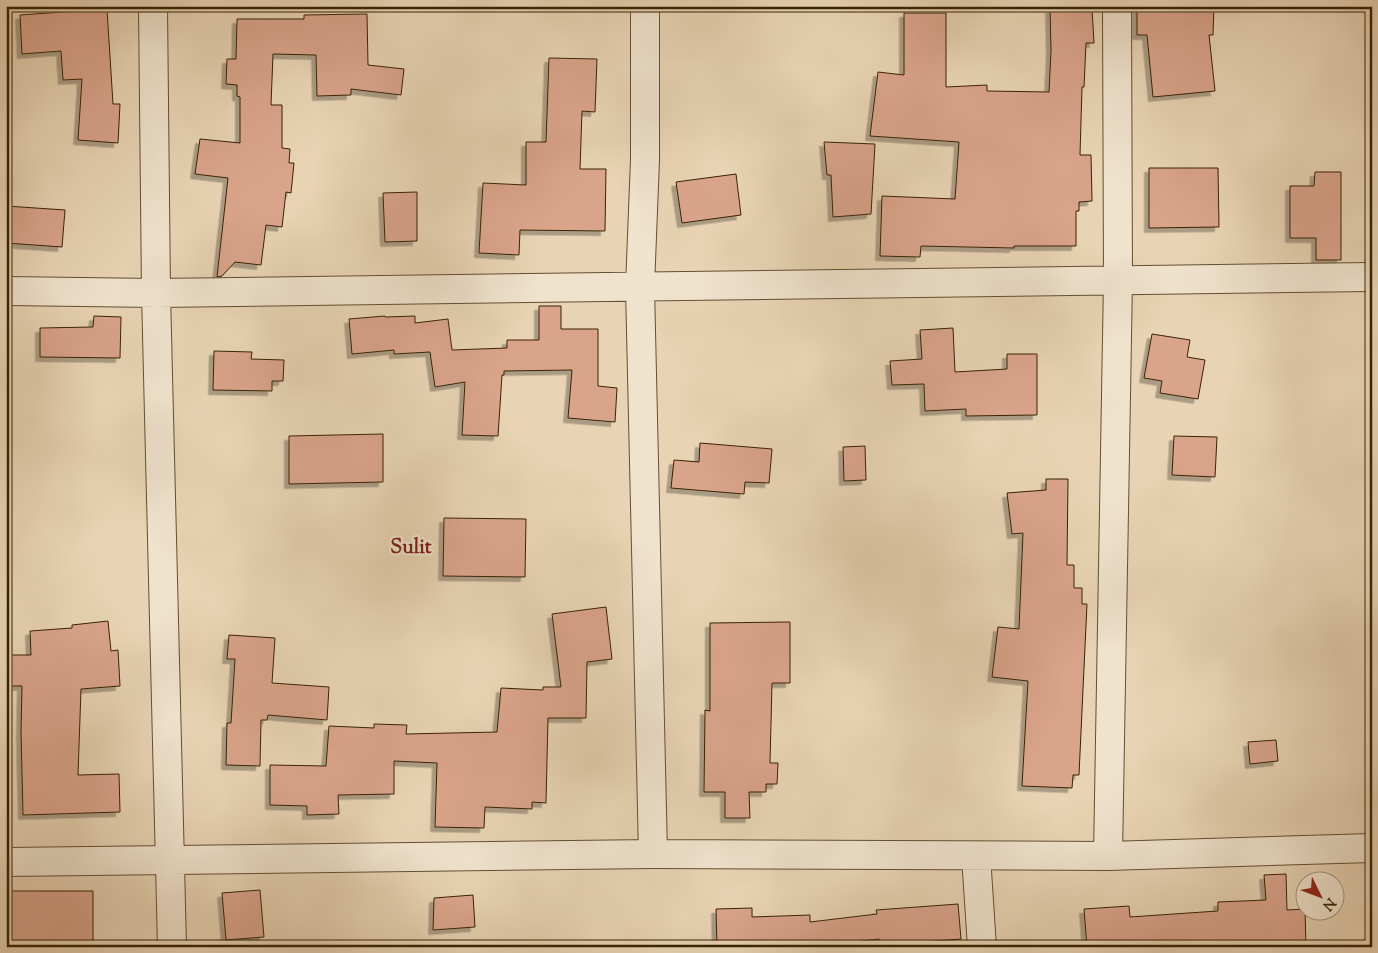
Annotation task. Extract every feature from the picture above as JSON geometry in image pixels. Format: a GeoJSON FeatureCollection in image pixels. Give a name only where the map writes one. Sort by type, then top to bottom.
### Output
{"type":"FeatureCollection","features":[{"type":"Feature","properties":{"kind":"street"},"geometry":{"type":"LineString","coordinates":[[154,6],[156,293],[172,947]]}},
{"type":"Feature","properties":{"kind":"street"},"geometry":{"type":"LineString","coordinates":[[645,6],[645,160],[640,287],[653,854]]}},
{"type":"Feature","properties":{"kind":"street"},"geometry":{"type":"LineString","coordinates":[[1108,856],[1118,280],[1117,6]]}},
{"type":"Feature","properties":{"kind":"street"},"geometry":{"type":"LineString","coordinates":[[6,291],[156,293],[1372,277]]}},
{"type":"Feature","properties":{"kind":"street"},"geometry":{"type":"LineString","coordinates":[[6,862],[653,854],[1108,856],[1372,848]]}},
{"type":"Feature","properties":{"kind":"street"},"geometry":{"type":"LineString","coordinates":[[976,856],[982,947]]}},
{"type":"Feature","properties":{"kind":"building"},"geometry":{"type":"Polygon","coordinates":[[[1137,6],[1214,6],[1213,35],[1209,35],[1215,91],[1153,97],[1147,35],[1137,35],[1137,6]]]}},
{"type":"Feature","properties":{"kind":"building"},"geometry":{"type":"Polygon","coordinates":[[[1050,8],[1092,8],[1094,43],[1086,43],[1084,87],[1082,87],[1080,155],[1091,155],[1092,201],[1079,202],[1079,211],[1076,211],[1076,246],[1014,246],[1014,248],[921,246],[920,257],[880,256],[882,196],[955,199],[959,142],[870,136],[878,72],[904,75],[904,13],[946,13],[946,87],[987,85],[987,91],[1049,92],[1050,8]]]}},
{"type":"Feature","properties":{"kind":"building"},"geometry":{"type":"Polygon","coordinates":[[[107,9],[113,104],[120,104],[118,143],[78,140],[82,79],[63,80],[61,51],[22,54],[20,15],[107,9]]]}},
{"type":"Feature","properties":{"kind":"building"},"geometry":{"type":"Polygon","coordinates":[[[367,14],[368,65],[404,69],[401,95],[351,89],[351,95],[317,96],[316,55],[273,54],[271,105],[282,105],[282,148],[290,149],[289,163],[294,163],[291,193],[286,192],[282,227],[266,225],[261,265],[235,262],[222,276],[217,277],[228,178],[195,174],[200,139],[240,143],[240,97],[237,96],[237,85],[226,84],[227,59],[236,59],[237,19],[304,19],[304,15],[367,14]]]}},
{"type":"Feature","properties":{"kind":"building"},"geometry":{"type":"Polygon","coordinates":[[[549,58],[597,59],[595,112],[582,111],[580,169],[606,169],[605,231],[520,230],[519,255],[479,253],[483,183],[526,185],[526,142],[546,142],[549,58]]]}},
{"type":"Feature","properties":{"kind":"building"},"geometry":{"type":"Polygon","coordinates":[[[824,142],[875,144],[871,214],[833,217],[831,175],[827,175],[824,142]]]}},
{"type":"Feature","properties":{"kind":"building"},"geometry":{"type":"Polygon","coordinates":[[[1149,168],[1218,168],[1219,227],[1149,228],[1149,168]]]}},
{"type":"Feature","properties":{"kind":"building"},"geometry":{"type":"Polygon","coordinates":[[[1315,172],[1341,172],[1341,260],[1316,260],[1316,238],[1290,238],[1290,186],[1314,186],[1315,172]]]}},
{"type":"Feature","properties":{"kind":"building"},"geometry":{"type":"Polygon","coordinates":[[[736,174],[741,215],[682,223],[676,182],[736,174]]]}},
{"type":"Feature","properties":{"kind":"building"},"geometry":{"type":"Polygon","coordinates":[[[417,192],[417,241],[385,242],[383,193],[417,192]]]}},
{"type":"Feature","properties":{"kind":"building"},"geometry":{"type":"Polygon","coordinates":[[[6,206],[65,210],[62,247],[6,243],[6,206]]]}},
{"type":"Feature","properties":{"kind":"building"},"geometry":{"type":"Polygon","coordinates":[[[539,306],[561,306],[561,329],[598,329],[598,386],[617,388],[615,422],[568,418],[572,370],[504,371],[504,375],[502,375],[498,436],[462,435],[465,382],[435,387],[430,352],[394,354],[394,350],[352,354],[349,319],[415,316],[415,323],[448,319],[452,350],[507,348],[507,340],[539,340],[539,306]]]}},
{"type":"Feature","properties":{"kind":"building"},"geometry":{"type":"Polygon","coordinates":[[[94,316],[121,317],[120,358],[40,357],[40,328],[93,327],[94,316]]]}},
{"type":"Feature","properties":{"kind":"building"},"geometry":{"type":"Polygon","coordinates":[[[953,328],[955,372],[1007,369],[1007,354],[1037,354],[1037,415],[966,416],[966,409],[925,411],[924,384],[892,385],[890,361],[922,359],[920,330],[953,328]]]}},
{"type":"Feature","properties":{"kind":"building"},"geometry":{"type":"Polygon","coordinates":[[[1152,334],[1190,340],[1187,357],[1205,360],[1198,399],[1160,393],[1162,381],[1144,378],[1152,334]]]}},
{"type":"Feature","properties":{"kind":"building"},"geometry":{"type":"Polygon","coordinates":[[[214,351],[252,352],[251,359],[284,360],[283,381],[272,381],[272,391],[213,390],[214,351]]]}},
{"type":"Feature","properties":{"kind":"building"},"geometry":{"type":"Polygon","coordinates":[[[383,434],[383,482],[289,484],[289,436],[383,434]]]}},
{"type":"Feature","properties":{"kind":"building"},"geometry":{"type":"Polygon","coordinates":[[[1174,436],[1217,437],[1215,477],[1172,475],[1174,436]]]}},
{"type":"Feature","properties":{"kind":"building"},"geometry":{"type":"Polygon","coordinates":[[[700,443],[772,449],[769,483],[745,482],[744,494],[671,488],[674,460],[699,462],[700,443]]]}},
{"type":"Feature","properties":{"kind":"building"},"geometry":{"type":"Polygon","coordinates":[[[865,446],[866,480],[844,481],[843,447],[865,446]]]}},
{"type":"Feature","properties":{"kind":"building"},"geometry":{"type":"Polygon","coordinates":[[[1046,479],[1068,479],[1067,565],[1074,565],[1074,588],[1082,588],[1082,604],[1087,604],[1079,775],[1073,775],[1072,788],[1022,786],[1028,681],[992,677],[998,627],[1019,629],[1023,533],[1012,534],[1007,493],[1046,490],[1046,479]]]}},
{"type":"Feature","properties":{"kind":"building"},"geometry":{"type":"Polygon","coordinates":[[[444,518],[526,519],[525,577],[443,576],[444,518]]]}},
{"type":"Feature","properties":{"kind":"building"},"geometry":{"type":"Polygon","coordinates":[[[606,607],[612,659],[587,662],[586,718],[548,718],[546,803],[532,802],[532,809],[485,807],[484,828],[435,827],[437,763],[394,761],[394,794],[338,795],[339,814],[307,815],[307,806],[270,805],[270,765],[326,766],[329,726],[374,728],[374,724],[407,725],[406,734],[497,732],[501,688],[543,690],[543,687],[561,687],[552,614],[606,607]]]}},
{"type":"Feature","properties":{"kind":"building"},"geometry":{"type":"Polygon","coordinates":[[[108,621],[111,651],[118,650],[120,686],[81,689],[78,775],[119,774],[120,812],[23,815],[22,686],[6,686],[6,655],[31,655],[30,631],[72,628],[72,625],[108,621]]]}},
{"type":"Feature","properties":{"kind":"building"},"geometry":{"type":"Polygon","coordinates":[[[790,622],[790,683],[772,683],[770,763],[778,763],[777,784],[766,784],[766,792],[749,792],[750,818],[725,818],[725,792],[704,792],[705,710],[710,711],[710,623],[790,622]]]}},
{"type":"Feature","properties":{"kind":"building"},"geometry":{"type":"Polygon","coordinates":[[[229,635],[275,638],[272,683],[329,687],[327,720],[268,715],[267,720],[261,720],[260,766],[226,765],[227,723],[231,723],[235,659],[227,659],[229,635]]]}},
{"type":"Feature","properties":{"kind":"building"},"geometry":{"type":"Polygon","coordinates":[[[1276,740],[1278,761],[1250,764],[1248,742],[1276,740]]]}},
{"type":"Feature","properties":{"kind":"building"},"geometry":{"type":"Polygon","coordinates":[[[1286,874],[1287,910],[1296,910],[1296,920],[1305,920],[1306,947],[1087,947],[1084,909],[1129,906],[1130,917],[1218,911],[1218,902],[1266,900],[1264,875],[1286,874]]]}},
{"type":"Feature","properties":{"kind":"building"},"geometry":{"type":"Polygon","coordinates":[[[260,890],[264,937],[226,940],[222,893],[260,890]]]}},
{"type":"Feature","properties":{"kind":"building"},"geometry":{"type":"Polygon","coordinates":[[[6,891],[93,891],[93,947],[6,947],[6,891]]]}},
{"type":"Feature","properties":{"kind":"building"},"geometry":{"type":"Polygon","coordinates":[[[473,895],[475,927],[433,930],[434,898],[473,895]]]}},
{"type":"Feature","properties":{"kind":"building"},"geometry":{"type":"Polygon","coordinates":[[[958,904],[961,939],[921,942],[922,947],[879,947],[879,939],[811,947],[717,947],[716,909],[752,908],[752,917],[810,915],[810,922],[877,914],[876,910],[958,904]]]}},
{"type":"Feature","properties":{"kind":"district","name":"Sulit"},"geometry":{"type":"Point","coordinates":[411,546]}}]}
